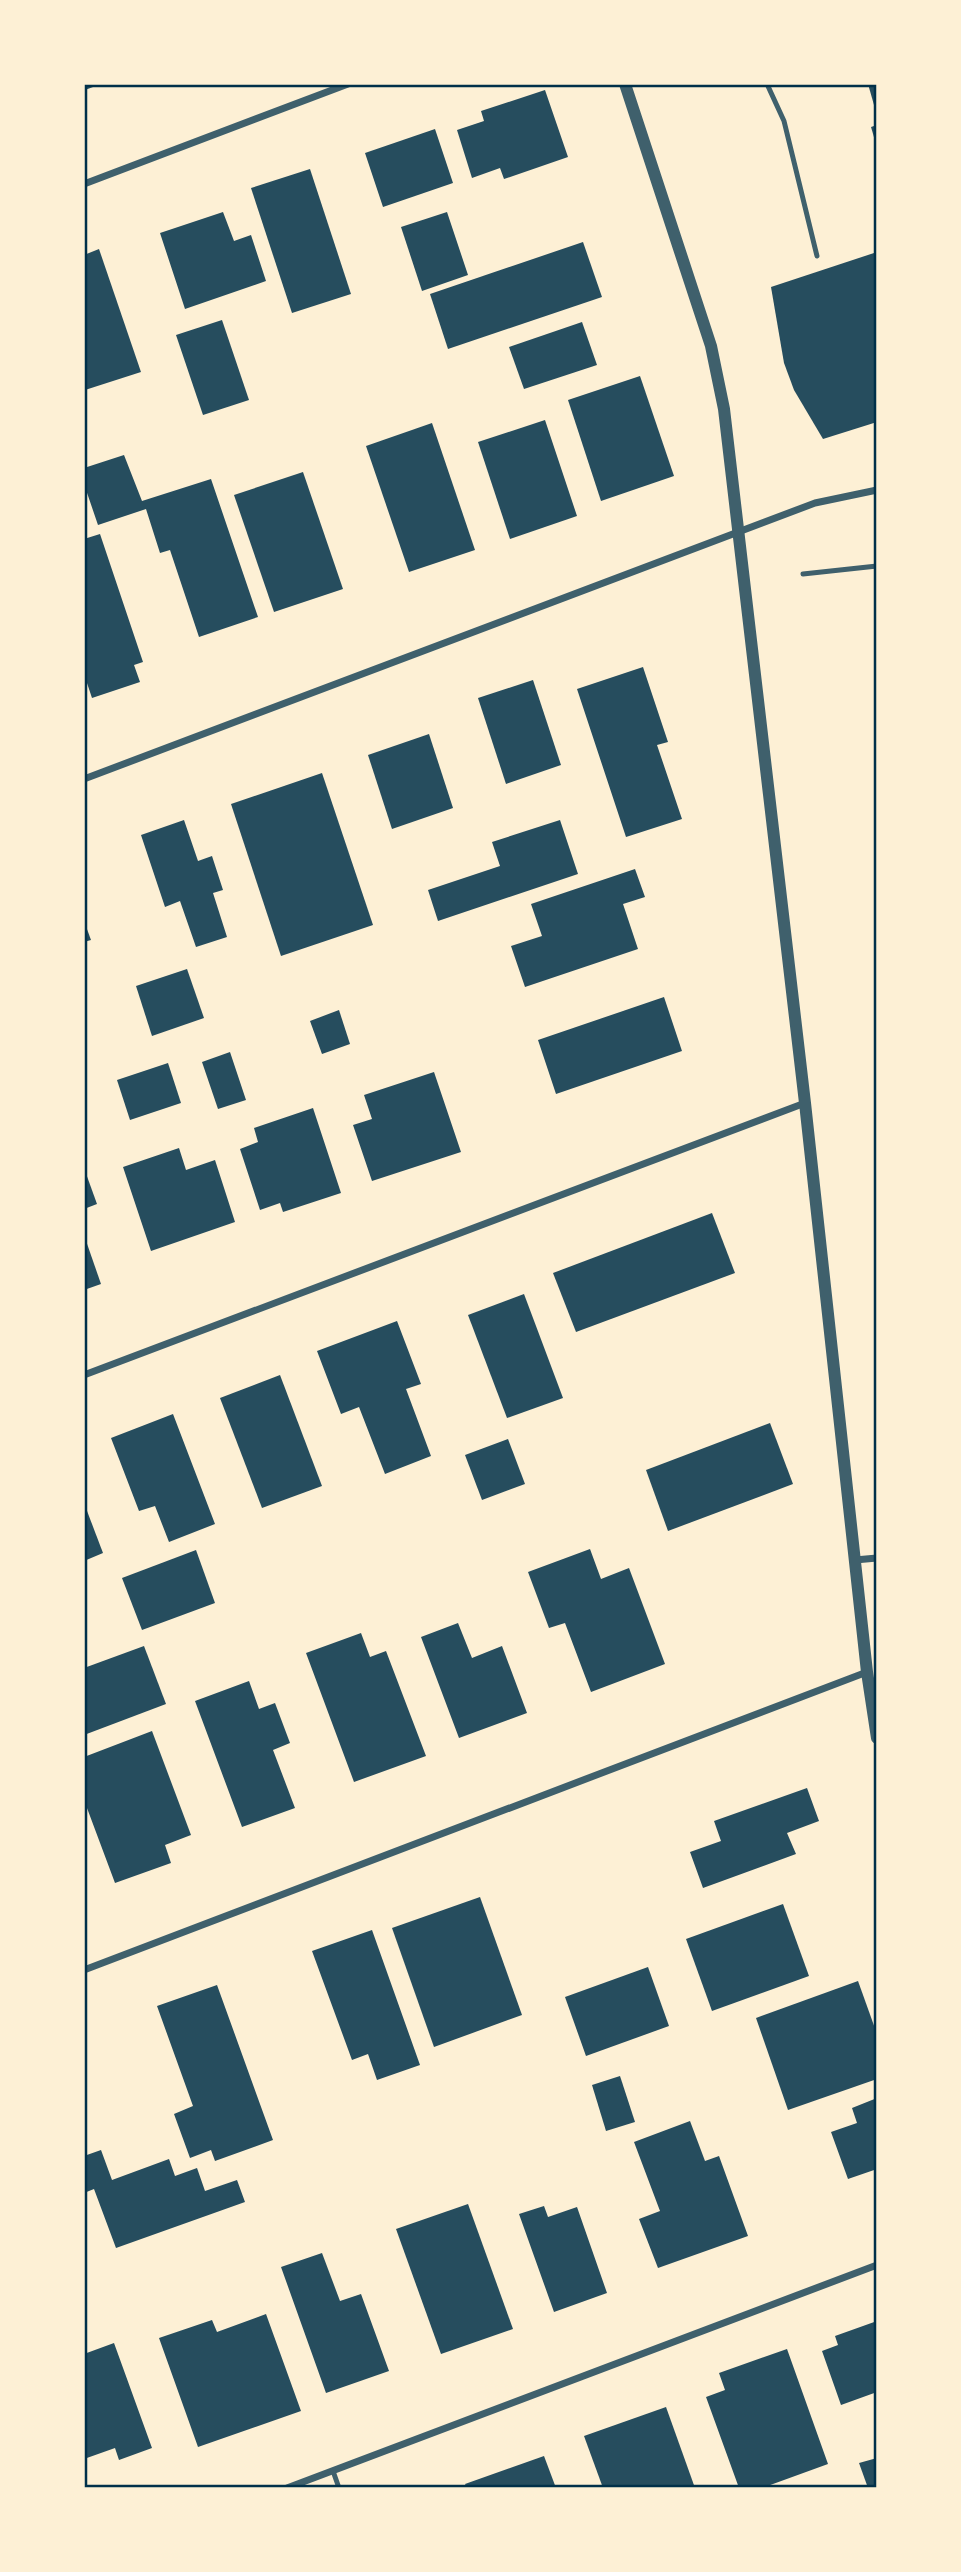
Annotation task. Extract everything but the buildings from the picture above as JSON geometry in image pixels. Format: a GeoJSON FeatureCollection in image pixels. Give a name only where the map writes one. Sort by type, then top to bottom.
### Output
{"type":"FeatureCollection","features":[{"type":"Feature","properties":{"kind":"street"},"geometry":{"type":"LineString","coordinates":[[84,184],[348,84]]}},
{"type":"Feature","properties":{"kind":"street"},"geometry":{"type":"LineString","coordinates":[[625,84],[711,346],[724,409],[805,1103],[867,1672],[877,1738]]}},
{"type":"Feature","properties":{"kind":"street"},"geometry":{"type":"LineString","coordinates":[[84,779],[815,503],[877,490]]}},
{"type":"Feature","properties":{"kind":"street"},"geometry":{"type":"LineString","coordinates":[[84,1374],[805,1103]]}},
{"type":"Feature","properties":{"kind":"street"},"geometry":{"type":"LineString","coordinates":[[855,1560],[877,1558]]}},
{"type":"Feature","properties":{"kind":"street"},"geometry":{"type":"LineString","coordinates":[[84,1970],[867,1672]]}},
{"type":"Feature","properties":{"kind":"street"},"geometry":{"type":"LineString","coordinates":[[287,2488],[877,2265]]}},
{"type":"Feature","properties":{"kind":"lane"},"geometry":{"type":"LineString","coordinates":[[767,84],[784,121],[817,256]]}},
{"type":"Feature","properties":{"kind":"lane"},"geometry":{"type":"LineString","coordinates":[[803,574],[877,566]]}},
{"type":"Feature","properties":{"kind":"lane"},"geometry":{"type":"LineString","coordinates":[[333,2471],[339,2488]]}}]}
